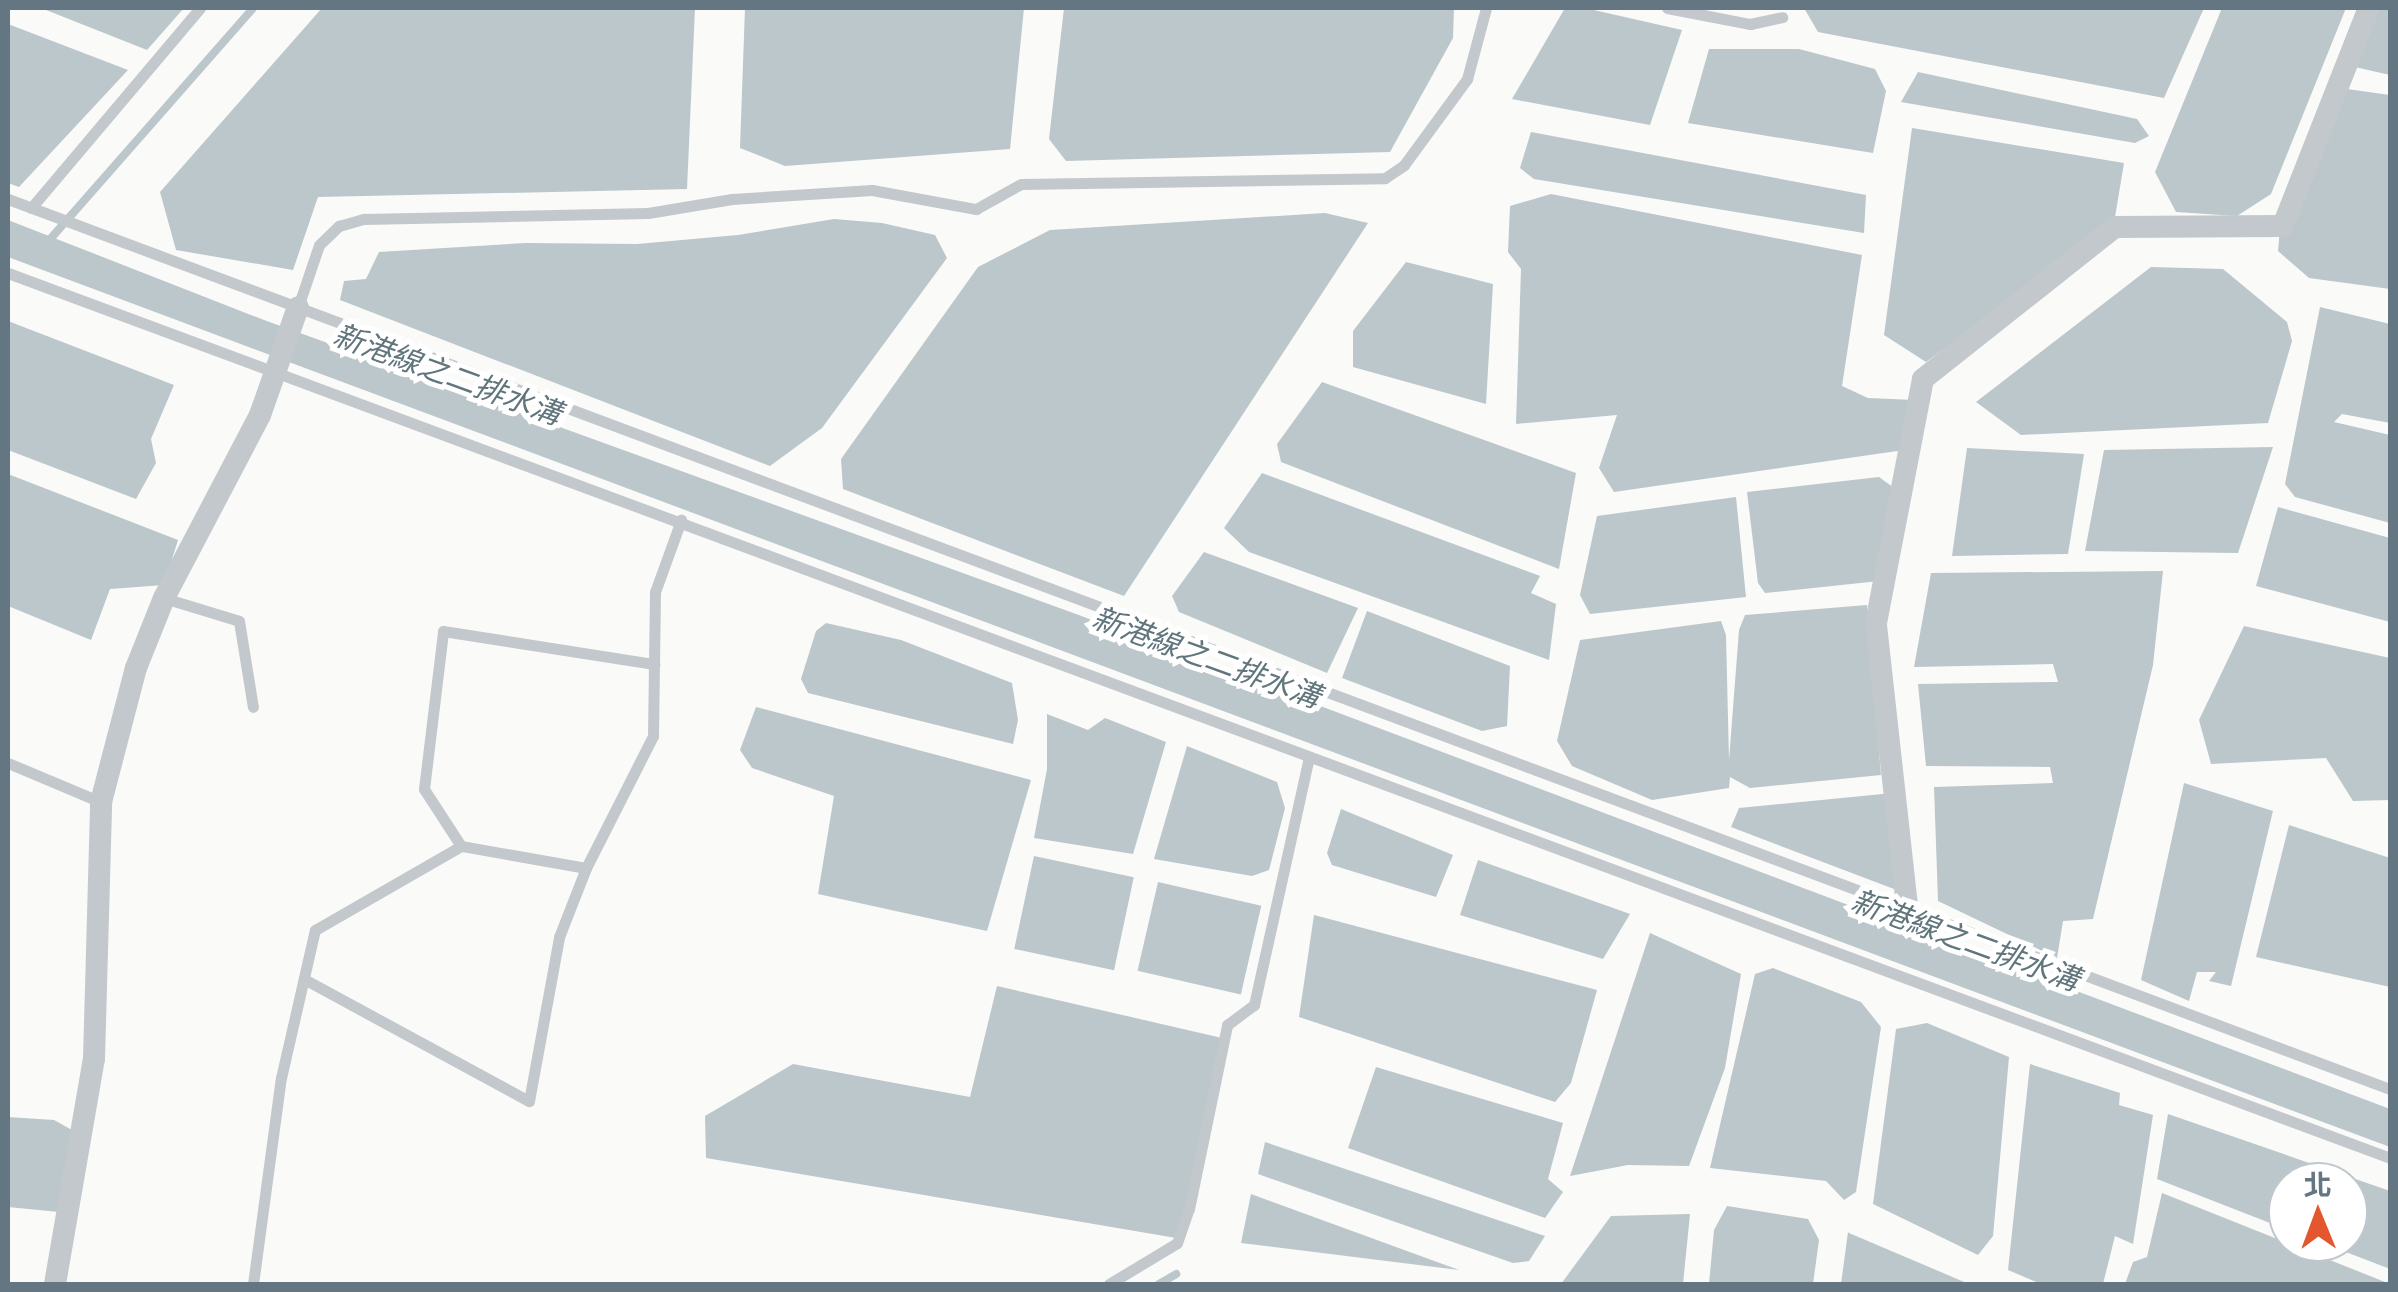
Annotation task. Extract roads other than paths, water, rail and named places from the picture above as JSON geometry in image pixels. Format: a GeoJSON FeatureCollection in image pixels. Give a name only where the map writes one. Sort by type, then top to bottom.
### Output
{"type":"FeatureCollection","features":[{"type":"Feature","properties":{"kind":"street"},"geometry":{"type":"LineString","coordinates":[[1907,906],[1876,622],[1923,379],[2114,227],[2283,226],[2370,8]]}},
{"type":"Feature","properties":{"kind":"street"},"geometry":{"type":"LineString","coordinates":[[55,1284],[94,1059],[102,802],[136,668],[164,598],[260,415],[298,307]]}},
{"type":"Feature","properties":{"kind":"lane"},"geometry":{"type":"LineString","coordinates":[[31,208],[200,8]]}},
{"type":"Feature","properties":{"kind":"lane"},"geometry":{"type":"LineString","coordinates":[[1667,8],[1750,24],[1782,17]]}},
{"type":"Feature","properties":{"kind":"lane"},"geometry":{"type":"LineString","coordinates":[[298,307],[319,245],[339,226],[364,219],[648,213],[732,199],[872,190],[976,209],[1021,184],[1385,178],[1404,165],[1468,79],[1491,9]]}},
{"type":"Feature","properties":{"kind":"lane"},"geometry":{"type":"LineString","coordinates":[[8,199],[2390,1089]]}},
{"type":"Feature","properties":{"kind":"lane"},"geometry":{"type":"LineString","coordinates":[[8,273],[274,376],[681,520],[2390,1158]]}},
{"type":"Feature","properties":{"kind":"lane"},"geometry":{"type":"LineString","coordinates":[[304,979],[529,1101],[559,937],[586,868],[653,736],[655,592],[681,520]]}},
{"type":"Feature","properties":{"kind":"lane"},"geometry":{"type":"LineString","coordinates":[[164,598],[238,621],[253,707]]}},
{"type":"Feature","properties":{"kind":"lane"},"geometry":{"type":"LineString","coordinates":[[461,846],[424,789],[444,631],[654,664]]}},
{"type":"Feature","properties":{"kind":"lane"},"geometry":{"type":"LineString","coordinates":[[1109,1284],[1177,1243],[1189,1209],[1227,1025],[1254,1005],[1308,756]]}},
{"type":"Feature","properties":{"kind":"lane"},"geometry":{"type":"LineString","coordinates":[[8,762],[102,802]]}},
{"type":"Feature","properties":{"kind":"lane"},"geometry":{"type":"LineString","coordinates":[[253,1284],[280,1078],[316,930],[461,846],[586,868]]}},
{"type":"Feature","properties":{"kind":"waterway"},"geometry":{"type":"LineString","coordinates":[[45,245],[253,8]]}},
{"type":"Feature","properties":{"kind":"waterway"},"geometry":{"type":"LineString","coordinates":[[1159,1284],[1176,1274]]}},
{"type":"Feature","properties":{"kind":"water label","name":"新港線之二排水溝"},"geometry":{"type":"Point","coordinates":[448,373]}},
{"type":"Feature","properties":{"kind":"water label","name":"新港線之二排水溝"},"geometry":{"type":"Point","coordinates":[1207,656]}},
{"type":"Feature","properties":{"kind":"water label","name":"新港線之二排水溝"},"geometry":{"type":"Point","coordinates":[1966,939]}}]}
